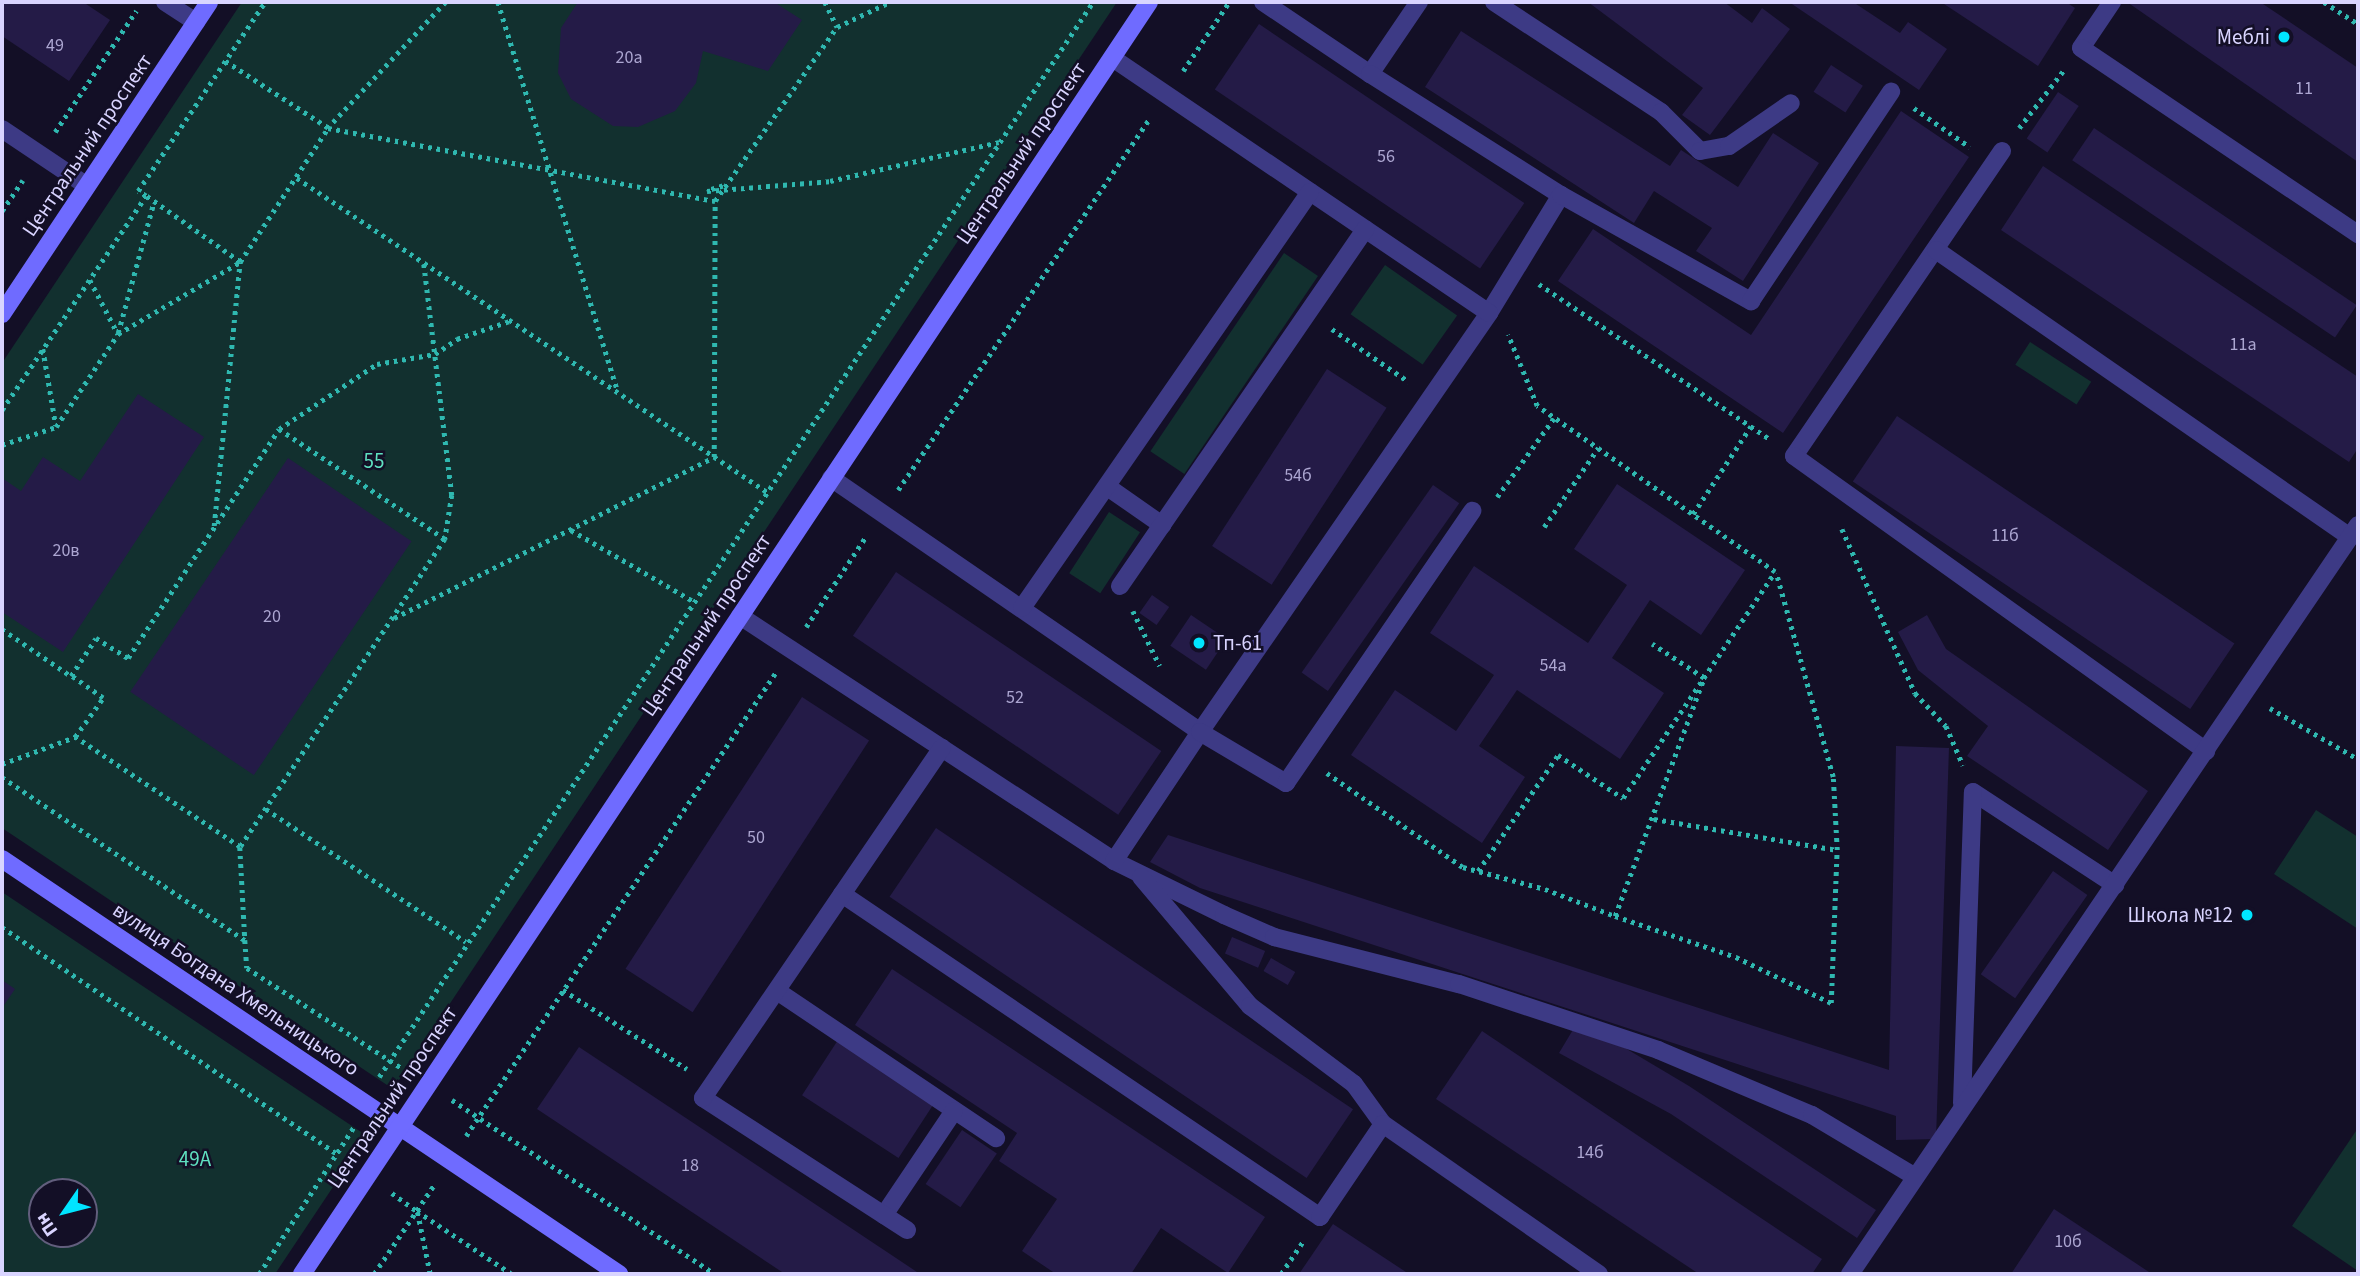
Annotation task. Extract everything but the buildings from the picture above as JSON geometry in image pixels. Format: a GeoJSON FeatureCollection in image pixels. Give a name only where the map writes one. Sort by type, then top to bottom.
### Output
{"type":"FeatureCollection","features":[{"type":"Feature","properties":{"kind":"street","name":"Центральний проспект"},"geometry":{"type":"LineString","coordinates":[[2,314],[209,2]]}},
{"type":"Feature","properties":{"kind":"street","name":"Центральний проспект"},"geometry":{"type":"LineString","coordinates":[[302,1274],[1149,2]]}},
{"type":"Feature","properties":{"kind":"street","name":"вулиця Богдана Хмельницького"},"geometry":{"type":"LineString","coordinates":[[2,859],[618,1274]]}},
{"type":"Feature","properties":{"kind":"lane"},"geometry":{"type":"LineString","coordinates":[[165,2],[196,22]]}},
{"type":"Feature","properties":{"kind":"lane"},"geometry":{"type":"LineString","coordinates":[[1263,2],[1370,74],[1561,195],[1751,301],[1891,92]]}},
{"type":"Feature","properties":{"kind":"lane"},"geometry":{"type":"LineString","coordinates":[[1370,74],[1419,2]]}},
{"type":"Feature","properties":{"kind":"lane"},"geometry":{"type":"LineString","coordinates":[[1494,2],[1661,112],[1699,151],[1729,146],[1791,103]]}},
{"type":"Feature","properties":{"kind":"lane"},"geometry":{"type":"LineString","coordinates":[[2112,2],[2081,48],[2358,234]]}},
{"type":"Feature","properties":{"kind":"lane"},"geometry":{"type":"LineString","coordinates":[[1112,58],[1489,313]]}},
{"type":"Feature","properties":{"kind":"lane"},"geometry":{"type":"LineString","coordinates":[[2,129],[87,186]]}},
{"type":"Feature","properties":{"kind":"lane"},"geometry":{"type":"LineString","coordinates":[[1998,157],[1794,456],[2206,751]]}},
{"type":"Feature","properties":{"kind":"lane"},"geometry":{"type":"LineString","coordinates":[[1023,608],[1109,488],[1310,192]]}},
{"type":"Feature","properties":{"kind":"lane"},"geometry":{"type":"LineString","coordinates":[[1114,861],[1518,270],[1561,195]]}},
{"type":"Feature","properties":{"kind":"lane"},"geometry":{"type":"LineString","coordinates":[[1121,586],[1365,229]]}},
{"type":"Feature","properties":{"kind":"lane"},"geometry":{"type":"LineString","coordinates":[[1856,1272],[1962,1103],[2115,885],[2354,531],[1936,250]]}},
{"type":"Feature","properties":{"kind":"lane"},"geometry":{"type":"LineString","coordinates":[[831,478],[1200,732],[1286,783],[1472,511]]}},
{"type":"Feature","properties":{"kind":"lane"},"geometry":{"type":"LineString","coordinates":[[1109,488],[1162,525]]}},
{"type":"Feature","properties":{"kind":"lane"},"geometry":{"type":"LineString","coordinates":[[740,616],[1114,861],[1138,873],[1274,937],[1460,984],[1658,1050],[1812,1115],[1914,1176]]}},
{"type":"Feature","properties":{"kind":"lane"},"geometry":{"type":"LineString","coordinates":[[907,1230],[704,1098],[942,747]]}},
{"type":"Feature","properties":{"kind":"lane"},"geometry":{"type":"LineString","coordinates":[[1973,792],[2115,885]]}},
{"type":"Feature","properties":{"kind":"lane"},"geometry":{"type":"LineString","coordinates":[[1962,1103],[1973,792]]}},
{"type":"Feature","properties":{"kind":"lane"},"geometry":{"type":"LineString","coordinates":[[1138,873],[1250,1006],[1354,1084],[1383,1124],[1599,1274]]}},
{"type":"Feature","properties":{"kind":"lane"},"geometry":{"type":"LineString","coordinates":[[842,894],[1321,1217],[1383,1124]]}},
{"type":"Feature","properties":{"kind":"lane"},"geometry":{"type":"LineString","coordinates":[[776,991],[996,1138]]}},
{"type":"Feature","properties":{"kind":"lane"},"geometry":{"type":"LineString","coordinates":[[884,1215],[954,1111]]}},
{"type":"Feature","properties":{"kind":"path"},"geometry":{"type":"LineString","coordinates":[[2,211],[142,2]]}},
{"type":"Feature","properties":{"kind":"path"},"geometry":{"type":"LineString","coordinates":[[240,262],[153,205],[138,191],[265,2]]}},
{"type":"Feature","properties":{"kind":"path"},"geometry":{"type":"LineString","coordinates":[[118,334],[240,262],[328,128],[446,2]]}},
{"type":"Feature","properties":{"kind":"path"},"geometry":{"type":"LineString","coordinates":[[498,2],[618,393]]}},
{"type":"Feature","properties":{"kind":"path"},"geometry":{"type":"LineString","coordinates":[[825,2],[837,27]]}},
{"type":"Feature","properties":{"kind":"path"},"geometry":{"type":"LineString","coordinates":[[714,457],[715,201],[837,27],[890,2]]}},
{"type":"Feature","properties":{"kind":"path"},"geometry":{"type":"LineString","coordinates":[[388,1060],[1093,2]]}},
{"type":"Feature","properties":{"kind":"path"},"geometry":{"type":"LineString","coordinates":[[2324,2],[2358,24]]}},
{"type":"Feature","properties":{"kind":"path"},"geometry":{"type":"LineString","coordinates":[[1891,92],[1998,157],[2081,48]]}},
{"type":"Feature","properties":{"kind":"path"},"geometry":{"type":"LineString","coordinates":[[225,61],[328,128],[715,201]]}},
{"type":"Feature","properties":{"kind":"path"},"geometry":{"type":"LineString","coordinates":[[724,186],[707,191],[830,181],[999,142]]}},
{"type":"Feature","properties":{"kind":"path"},"geometry":{"type":"LineString","coordinates":[[297,178],[767,492]]}},
{"type":"Feature","properties":{"kind":"path"},"geometry":{"type":"LineString","coordinates":[[2,410],[146,196]]}},
{"type":"Feature","properties":{"kind":"path"},"geometry":{"type":"LineString","coordinates":[[2,445],[56,427],[118,334],[153,205]]}},
{"type":"Feature","properties":{"kind":"path"},"geometry":{"type":"LineString","coordinates":[[213,529],[240,262]]}},
{"type":"Feature","properties":{"kind":"path"},"geometry":{"type":"LineString","coordinates":[[424,263],[452,495],[445,539],[240,847],[247,968],[429,1084],[715,1274]]}},
{"type":"Feature","properties":{"kind":"path"},"geometry":{"type":"LineString","coordinates":[[1518,270],[1794,456]]}},
{"type":"Feature","properties":{"kind":"path"},"geometry":{"type":"LineString","coordinates":[[90,279],[118,334]]}},
{"type":"Feature","properties":{"kind":"path"},"geometry":{"type":"LineString","coordinates":[[1308,313],[1432,398]]}},
{"type":"Feature","properties":{"kind":"path"},"geometry":{"type":"LineString","coordinates":[[1304,757],[1463,867],[1736,957],[1832,1003],[1837,850],[1824,731],[1775,572],[1537,407],[1513,340],[1489,313]]}},
{"type":"Feature","properties":{"kind":"path"},"geometry":{"type":"LineString","coordinates":[[71,676],[96,638],[128,658],[279,429],[377,364],[416,353],[435,354],[457,339],[510,321]]}},
{"type":"Feature","properties":{"kind":"path"},"geometry":{"type":"LineString","coordinates":[[43,349],[56,427]]}},
{"type":"Feature","properties":{"kind":"path"},"geometry":{"type":"LineString","coordinates":[[1472,511],[1483,518],[1554,418]]}},
{"type":"Feature","properties":{"kind":"path"},"geometry":{"type":"LineString","coordinates":[[1693,514],[1751,426]]}},
{"type":"Feature","properties":{"kind":"path"},"geometry":{"type":"LineString","coordinates":[[279,429],[445,539]]}},
{"type":"Feature","properties":{"kind":"path"},"geometry":{"type":"LineString","coordinates":[[1544,527],[1598,448]]}},
{"type":"Feature","properties":{"kind":"path"},"geometry":{"type":"LineString","coordinates":[[392,618],[714,457]]}},
{"type":"Feature","properties":{"kind":"path"},"geometry":{"type":"LineString","coordinates":[[1840,526],[1915,693],[1946,726],[1973,792]]}},
{"type":"Feature","properties":{"kind":"path"},"geometry":{"type":"LineString","coordinates":[[570,529],[694,601]]}},
{"type":"Feature","properties":{"kind":"path"},"geometry":{"type":"LineString","coordinates":[[1478,871],[1558,755],[1623,798],[1775,572]]}},
{"type":"Feature","properties":{"kind":"path"},"geometry":{"type":"LineString","coordinates":[[1121,586],[1153,655],[1180,696],[1184,720]]}},
{"type":"Feature","properties":{"kind":"path"},"geometry":{"type":"LineString","coordinates":[[2,629],[103,698],[75,737],[2,764]]}},
{"type":"Feature","properties":{"kind":"path"},"geometry":{"type":"LineString","coordinates":[[1652,644],[1704,678]]}},
{"type":"Feature","properties":{"kind":"path"},"geometry":{"type":"LineString","coordinates":[[1615,916],[1654,819],[1704,678]]}},
{"type":"Feature","properties":{"kind":"path"},"geometry":{"type":"LineString","coordinates":[[2247,690],[2358,758]]}},
{"type":"Feature","properties":{"kind":"path"},"geometry":{"type":"LineString","coordinates":[[75,737],[240,847]]}},
{"type":"Feature","properties":{"kind":"path"},"geometry":{"type":"LineString","coordinates":[[2,777],[245,940]]}},
{"type":"Feature","properties":{"kind":"path"},"geometry":{"type":"LineString","coordinates":[[266,809],[466,942]]}},
{"type":"Feature","properties":{"kind":"path"},"geometry":{"type":"LineString","coordinates":[[1654,819],[1837,850]]}},
{"type":"Feature","properties":{"kind":"path"},"geometry":{"type":"LineString","coordinates":[[2,927],[512,1274]]}},
{"type":"Feature","properties":{"kind":"path"},"geometry":{"type":"LineString","coordinates":[[563,990],[712,1085]]}},
{"type":"Feature","properties":{"kind":"path"},"geometry":{"type":"LineString","coordinates":[[259,1274],[339,1155]]}},
{"type":"Feature","properties":{"kind":"path"},"geometry":{"type":"LineString","coordinates":[[417,1211],[430,1274]]}},
{"type":"Feature","properties":{"kind":"path"},"geometry":{"type":"LineString","coordinates":[[1281,1274],[1321,1217]]}},
{"type":"Feature","properties":{"kind":"green space","name":"55"},"geometry":{"type":"Polygon","coordinates":[[[242,2],[1117,2],[393,1089],[2,828],[2,363],[242,2]]]}},
{"type":"Feature","properties":{"kind":"green space"},"geometry":{"type":"Polygon","coordinates":[[[1284,253],[1318,276],[1184,474],[1150,451],[1284,253]]]}},
{"type":"Feature","properties":{"kind":"green space"},"geometry":{"type":"Polygon","coordinates":[[[1385,265],[1457,315],[1423,365],[1351,314],[1385,265]]]}},
{"type":"Feature","properties":{"kind":"green space"},"geometry":{"type":"Polygon","coordinates":[[[2030,342],[2091,382],[2077,404],[2015,365],[2030,342]]]}},
{"type":"Feature","properties":{"kind":"green space"},"geometry":{"type":"Polygon","coordinates":[[[1109,512],[1140,532],[1100,593],[1069,573],[1109,512]]]}},
{"type":"Feature","properties":{"kind":"green space"},"geometry":{"type":"Polygon","coordinates":[[[2316,810],[2358,837],[2358,929],[2274,874],[2316,810]]]}},
{"type":"Feature","properties":{"kind":"green space","name":"49А"},"geometry":{"type":"Polygon","coordinates":[[[2,892],[367,1136],[275,1274],[2,1274],[2,892]]]}},
{"type":"Feature","properties":{"kind":"green space"},"geometry":{"type":"Polygon","coordinates":[[[2358,1128],[2358,1271],[2292,1226],[2358,1128]]]}},
{"type":"Feature","properties":{"kind":"place","name":"Меблi"},"geometry":{"type":"Point","coordinates":[2284,37]}},
{"type":"Feature","properties":{"kind":"place","name":"Тп-61"},"geometry":{"type":"Point","coordinates":[1199,643]}},
{"type":"Feature","properties":{"kind":"place","name":"Школа №12"},"geometry":{"type":"Point","coordinates":[2247,915]}}]}
